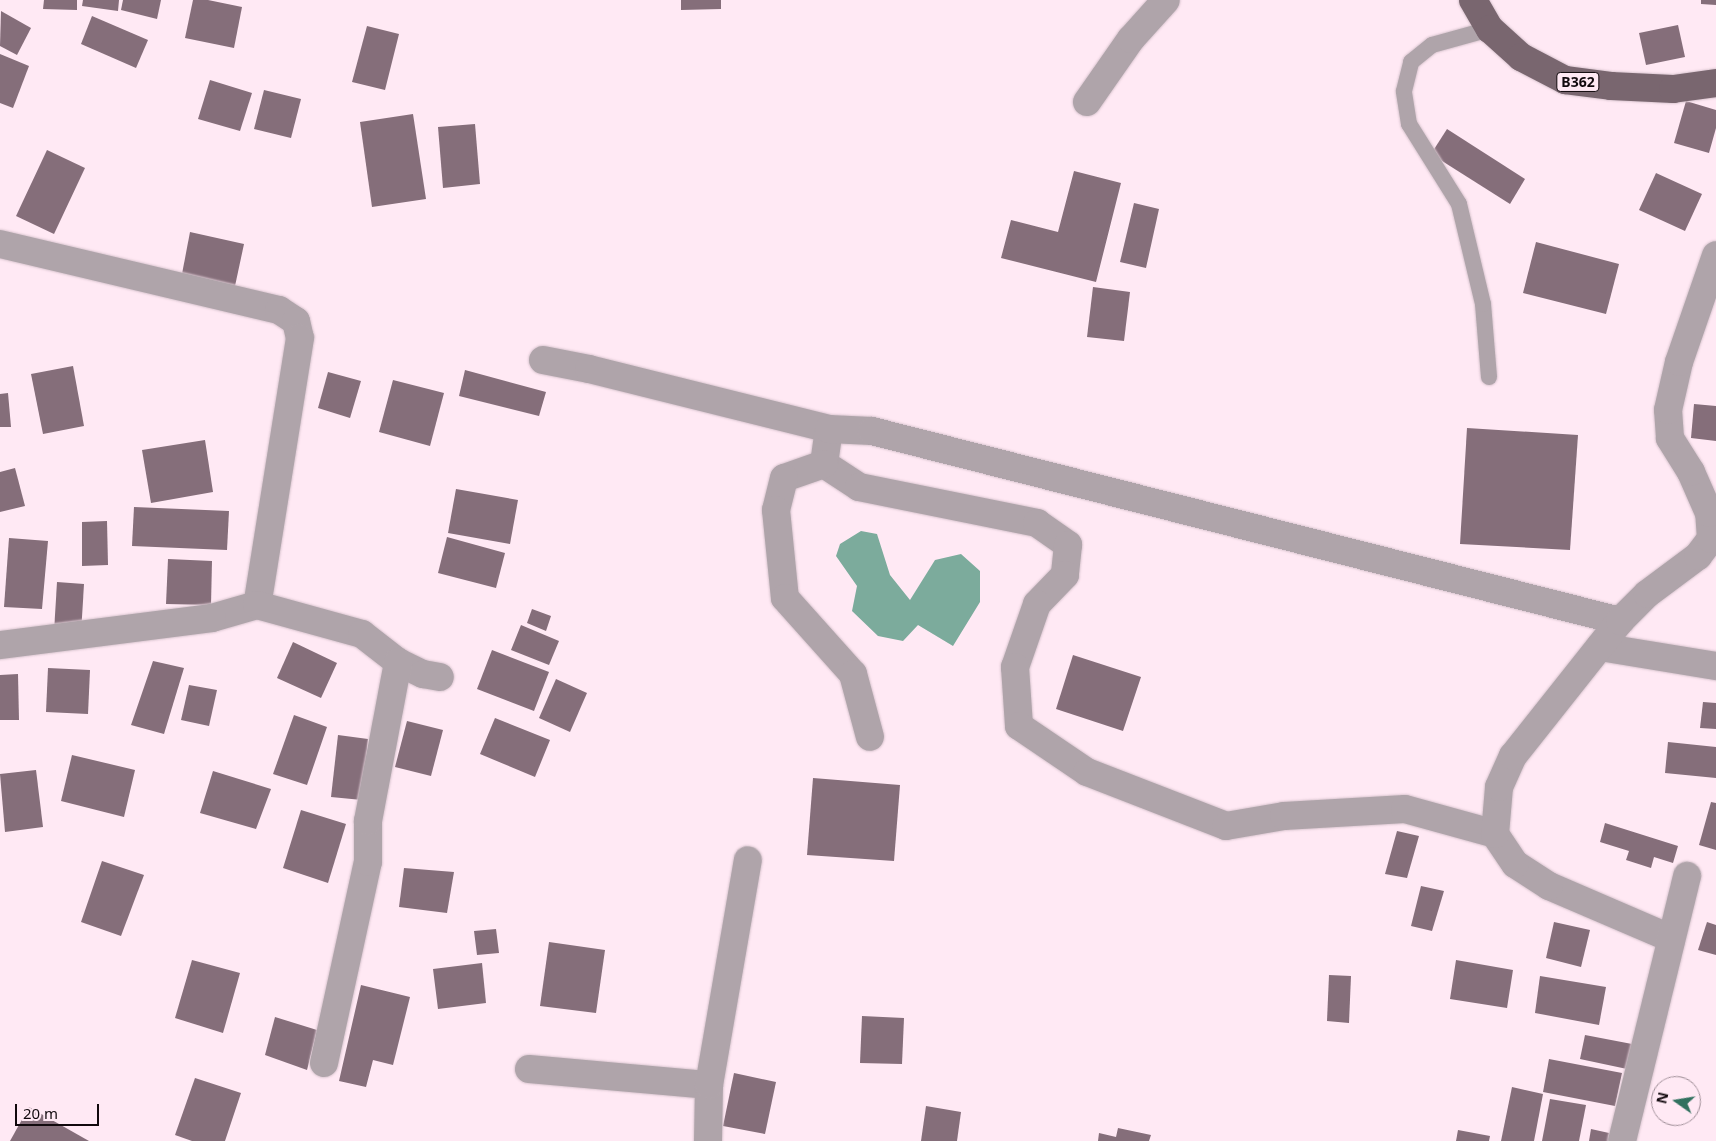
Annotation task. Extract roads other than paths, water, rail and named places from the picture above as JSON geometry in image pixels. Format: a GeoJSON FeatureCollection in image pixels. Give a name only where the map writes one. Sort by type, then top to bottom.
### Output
{"type":"FeatureCollection","features":[{"type":"Feature","properties":{"kind":"main road","name":"B362"},"geometry":{"type":"LineString","coordinates":[[1472,0],[1490,29],[1521,57],[1565,80],[1611,86],[1673,89],[1716,83]]}},
{"type":"Feature","properties":{"kind":"street"},"geometry":{"type":"LineString","coordinates":[[1087,102],[1131,39],[1166,0]]}},
{"type":"Feature","properties":{"kind":"street"},"geometry":{"type":"LineString","coordinates":[[0,244],[279,310],[296,321],[300,338],[257,605]]}},
{"type":"Feature","properties":{"kind":"street"},"geometry":{"type":"LineString","coordinates":[[1670,938],[1549,886],[1515,864],[1495,834],[1499,787],[1513,756],[1620,621],[1647,594],[1698,556],[1713,539],[1709,513],[1691,472],[1670,438],[1668,410],[1679,362],[1716,255]]}},
{"type":"Feature","properties":{"kind":"street"},"geometry":{"type":"LineString","coordinates":[[543,360],[589,369],[829,429],[872,431],[1620,621]]}},
{"type":"Feature","properties":{"kind":"street"},"geometry":{"type":"LineString","coordinates":[[824,464],[829,429]]}},
{"type":"Feature","properties":{"kind":"street"},"geometry":{"type":"LineString","coordinates":[[824,464],[784,478],[776,510],[785,598],[852,674],[870,737]]}},
{"type":"Feature","properties":{"kind":"street"},"geometry":{"type":"LineString","coordinates":[[824,464],[859,487],[1037,523],[1068,545],[1065,575],[1037,604],[1015,666],[1018,726],[1087,772],[1226,826],[1284,816],[1405,809],[1495,834]]}},
{"type":"Feature","properties":{"kind":"street"},"geometry":{"type":"LineString","coordinates":[[0,645],[212,618],[257,605],[362,634],[398,662],[424,674],[440,677]]}},
{"type":"Feature","properties":{"kind":"street"},"geometry":{"type":"LineString","coordinates":[[1600,647],[1716,666]]}},
{"type":"Feature","properties":{"kind":"street"},"geometry":{"type":"LineString","coordinates":[[324,1064],[368,862],[368,821],[398,662]]}},
{"type":"Feature","properties":{"kind":"street"},"geometry":{"type":"LineString","coordinates":[[708,1141],[709,1085],[748,860]]}},
{"type":"Feature","properties":{"kind":"street"},"geometry":{"type":"LineString","coordinates":[[1622,1141],[1670,938],[1687,876]]}},
{"type":"Feature","properties":{"kind":"street"},"geometry":{"type":"LineString","coordinates":[[529,1069],[709,1085]]}},
{"type":"Feature","properties":{"kind":"lane"},"geometry":{"type":"LineString","coordinates":[[1489,377],[1483,304],[1459,204],[1409,124],[1404,91],[1411,62],[1432,45],[1490,29]]}}]}
